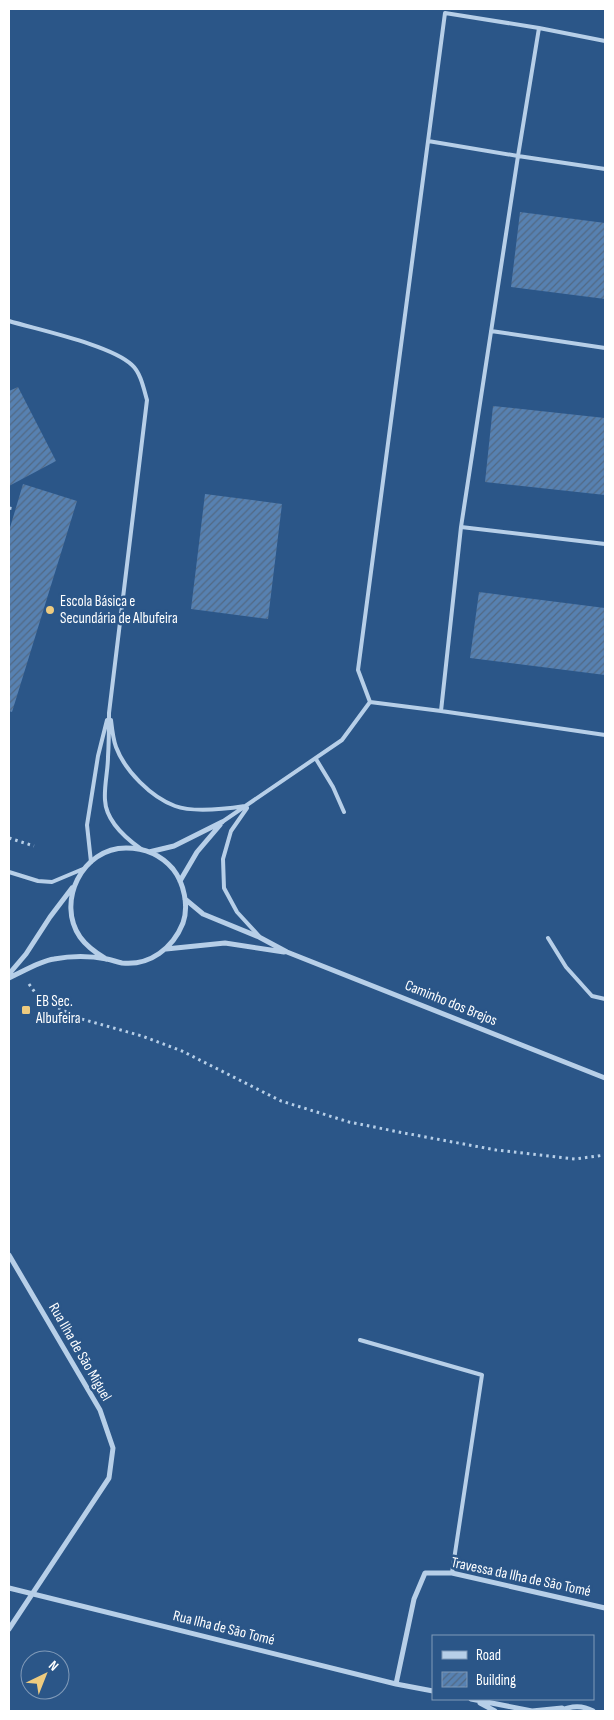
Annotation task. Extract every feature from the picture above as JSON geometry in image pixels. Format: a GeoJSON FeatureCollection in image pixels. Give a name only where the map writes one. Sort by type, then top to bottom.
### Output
{"type":"FeatureCollection","features":[{"type":"Feature","properties":{"kind":"street"},"geometry":{"type":"LineString","coordinates":[[9,974],[26,954],[50,917],[91,862],[106,852],[124,848],[146,851],[174,846],[222,822]]}},
{"type":"Feature","properties":{"kind":"street"},"geometry":{"type":"LineString","coordinates":[[180,882],[197,852],[222,822]]}},
{"type":"Feature","properties":{"kind":"street"},"geometry":{"type":"LineString","coordinates":[[9,978],[52,959],[72,957],[137,963],[152,958],[166,949],[178,935],[185,917],[185,898],[180,882],[167,864],[146,851]]}},
{"type":"Feature","properties":{"kind":"street"},"geometry":{"type":"LineString","coordinates":[[74,886],[70,903],[73,920],[80,936],[91,950],[106,959]]}},
{"type":"Feature","properties":{"kind":"street"},"geometry":{"type":"LineString","coordinates":[[185,898],[203,914],[259,936],[287,952]]}},
{"type":"Feature","properties":{"kind":"street"},"geometry":{"type":"LineString","coordinates":[[166,949],[226,943],[287,952]]}},
{"type":"Feature","properties":{"kind":"street","name":"Caminho dos Brejos"},"geometry":{"type":"LineString","coordinates":[[287,952],[605,1078]]}},
{"type":"Feature","properties":{"kind":"street","name":"Rua Ilha de São Miguel"},"geometry":{"type":"LineString","coordinates":[[9,1256],[100,1410],[113,1448],[109,1478],[9,1629]]}},
{"type":"Feature","properties":{"kind":"street","name":"Travessa da Ilha de São Tomé"},"geometry":{"type":"LineString","coordinates":[[396,1684],[414,1599],[425,1573],[452,1574],[605,1608]]}},
{"type":"Feature","properties":{"kind":"street","name":"Rua Ilha de São Tomé"},"geometry":{"type":"LineString","coordinates":[[9,1588],[396,1684],[432,1691]]}},
{"type":"Feature","properties":{"kind":"street"},"geometry":{"type":"LineString","coordinates":[[475,1700],[495,1711]]}},
{"type":"Feature","properties":{"kind":"street"},"geometry":{"type":"LineString","coordinates":[[478,1700],[532,1711],[567,1707],[584,1707],[593,1711]]}},
{"type":"Feature","properties":{"kind":"street"},"geometry":{"type":"LineString","coordinates":[[559,1711],[567,1707]]}},
{"type":"Feature","properties":{"kind":"lane"},"geometry":{"type":"LineString","coordinates":[[370,702],[358,670],[445,13],[539,28],[605,42]]}},
{"type":"Feature","properties":{"kind":"lane"},"geometry":{"type":"LineString","coordinates":[[440,711],[461,527],[539,28]]}},
{"type":"Feature","properties":{"kind":"lane"},"geometry":{"type":"LineString","coordinates":[[428,141],[605,169]]}},
{"type":"Feature","properties":{"kind":"lane"},"geometry":{"type":"LineString","coordinates":[[9,321],[93,345],[115,354],[133,365],[142,383],[146,400],[109,713],[105,802],[113,824],[125,838],[146,851]]}},
{"type":"Feature","properties":{"kind":"lane"},"geometry":{"type":"LineString","coordinates":[[491,331],[605,348]]}},
{"type":"Feature","properties":{"kind":"lane"},"geometry":{"type":"LineString","coordinates":[[461,527],[605,544]]}},
{"type":"Feature","properties":{"kind":"lane"},"geometry":{"type":"LineString","coordinates":[[370,702],[605,735]]}},
{"type":"Feature","properties":{"kind":"lane"},"geometry":{"type":"LineString","coordinates":[[222,822],[342,740],[370,702]]}},
{"type":"Feature","properties":{"kind":"lane"},"geometry":{"type":"LineString","coordinates":[[109,713],[116,748],[130,773],[149,791],[176,806],[221,810],[248,806]]}},
{"type":"Feature","properties":{"kind":"lane"},"geometry":{"type":"LineString","coordinates":[[91,862],[87,824],[98,756],[109,713]]}},
{"type":"Feature","properties":{"kind":"lane"},"geometry":{"type":"LineString","coordinates":[[316,759],[333,787],[344,812]]}},
{"type":"Feature","properties":{"kind":"lane"},"geometry":{"type":"LineString","coordinates":[[248,806],[231,832],[223,860],[224,888],[237,912],[259,936]]}},
{"type":"Feature","properties":{"kind":"lane"},"geometry":{"type":"LineString","coordinates":[[9,872],[52,882],[84,869]]}},
{"type":"Feature","properties":{"kind":"lane"},"geometry":{"type":"LineString","coordinates":[[548,938],[566,967],[592,996],[605,999]]}},
{"type":"Feature","properties":{"kind":"lane"},"geometry":{"type":"LineString","coordinates":[[360,1340],[482,1375],[452,1574]]}},
{"type":"Feature","properties":{"kind":"path"},"geometry":{"type":"LineString","coordinates":[[9,508],[15,509]]}},
{"type":"Feature","properties":{"kind":"path"},"geometry":{"type":"LineString","coordinates":[[9,838],[34,846]]}},
{"type":"Feature","properties":{"kind":"path"},"geometry":{"type":"LineString","coordinates":[[39,998],[78,1018],[142,1036],[182,1051],[281,1101],[349,1122],[496,1150],[575,1159],[605,1155]]}},
{"type":"Feature","properties":{"kind":"building"},"geometry":{"type":"Polygon","coordinates":[[[520,212],[605,223],[605,299],[511,287],[520,212]]]}},
{"type":"Feature","properties":{"kind":"building"},"geometry":{"type":"Polygon","coordinates":[[[18,387],[56,461],[9,486],[9,391],[18,387]]]}},
{"type":"Feature","properties":{"kind":"building"},"geometry":{"type":"Polygon","coordinates":[[[493,406],[605,418],[605,495],[485,482],[493,406]]]}},
{"type":"Feature","properties":{"kind":"building"},"geometry":{"type":"Polygon","coordinates":[[[23,484],[77,501],[12,712],[9,711],[9,531],[23,484]]]}},
{"type":"Feature","properties":{"kind":"building"},"geometry":{"type":"Polygon","coordinates":[[[205,494],[282,504],[268,619],[191,609],[205,494]]]}},
{"type":"Feature","properties":{"kind":"building"},"geometry":{"type":"Polygon","coordinates":[[[479,592],[605,608],[605,675],[470,658],[479,592]]]}},
{"type":"Feature","properties":{"kind":"place","name":"Escola Básica e Secundária de Albufeira"},"geometry":{"type":"Point","coordinates":[50,610]}},
{"type":"Feature","properties":{"kind":"place","name":"EB Sec. Albufeira"},"geometry":{"type":"Point","coordinates":[26,1010]}}]}
